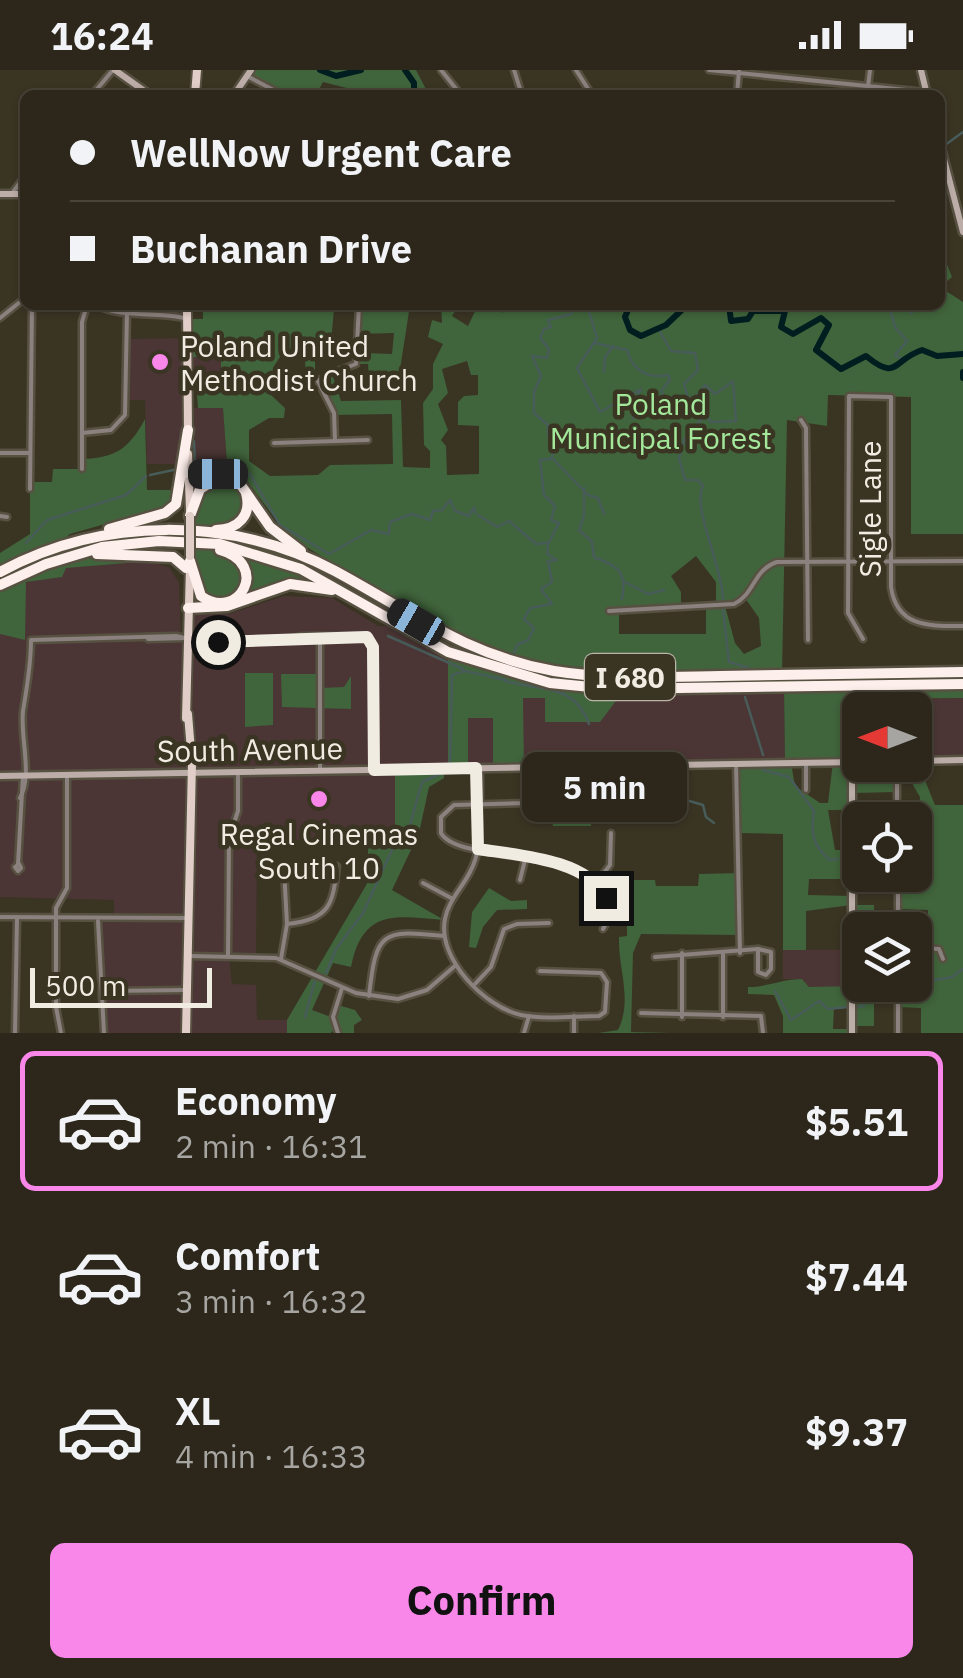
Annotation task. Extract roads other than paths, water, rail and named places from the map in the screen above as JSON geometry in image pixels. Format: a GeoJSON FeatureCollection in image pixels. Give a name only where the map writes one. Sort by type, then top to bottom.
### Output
{"type":"FeatureCollection","features":[{"type":"Feature","properties":{"kind":"highway"},"geometry":{"type":"LineString","coordinates":[[59,547],[173,508],[182,486],[188,430]]}},
{"type":"Feature","properties":{"kind":"highway"},"geometry":{"type":"LineString","coordinates":[[188,474],[236,478],[274,532],[322,565]]}},
{"type":"Feature","properties":{"kind":"highway"},"geometry":{"type":"LineString","coordinates":[[188,516],[200,489],[213,478],[232,479],[247,496],[246,514],[235,526],[188,530]]}},
{"type":"Feature","properties":{"kind":"highway","name":"I 680"},"geometry":{"type":"LineString","coordinates":[[0,572],[59,547],[128,532],[188,530],[251,540],[322,565],[446,637],[488,654],[556,671],[638,677],[963,672]]}},
{"type":"Feature","properties":{"kind":"highway"},"geometry":{"type":"LineString","coordinates":[[68,557],[139,552],[188,560],[196,589],[208,601],[227,603],[243,590],[246,574],[238,558],[195,542]]}},
{"type":"Feature","properties":{"kind":"highway","name":"I 680"},"geometry":{"type":"LineString","coordinates":[[0,585],[68,557],[128,543],[195,542],[229,546],[285,562],[322,579],[385,620],[480,664],[582,687],[963,684]]}},
{"type":"Feature","properties":{"kind":"highway"},"geometry":{"type":"LineString","coordinates":[[188,608],[227,606],[284,585],[306,584],[332,590],[385,620]]}},
{"type":"Feature","properties":{"kind":"main road"},"geometry":{"type":"LineString","coordinates":[[114,70],[143,90]]}},
{"type":"Feature","properties":{"kind":"main road"},"geometry":{"type":"LineString","coordinates":[[945,162],[963,232]]}},
{"type":"Feature","properties":{"kind":"main road"},"geometry":{"type":"LineString","coordinates":[[0,194],[20,194]]}},
{"type":"Feature","properties":{"kind":"main road"},"geometry":{"type":"LineString","coordinates":[[186,1033],[187,310]]}},
{"type":"Feature","properties":{"kind":"main road"},"geometry":{"type":"LineString","coordinates":[[932,761],[963,760]]}},
{"type":"Feature","properties":{"kind":"main road","name":"South Avenue"},"geometry":{"type":"LineString","coordinates":[[0,776],[842,762]]}},
{"type":"Feature","properties":{"kind":"main road"},"geometry":{"type":"LineString","coordinates":[[852,1033],[856,782]]}},
{"type":"Feature","properties":{"kind":"street"},"geometry":{"type":"LineString","coordinates":[[96,90],[114,70]]}},
{"type":"Feature","properties":{"kind":"street"},"geometry":{"type":"LineString","coordinates":[[441,70],[457,90]]}},
{"type":"Feature","properties":{"kind":"street"},"geometry":{"type":"LineString","coordinates":[[709,70],[893,90]]}},
{"type":"Feature","properties":{"kind":"street"},"geometry":{"type":"LineString","coordinates":[[868,90],[870,70]]}},
{"type":"Feature","properties":{"kind":"street"},"geometry":{"type":"LineString","coordinates":[[249,73],[275,90]]}},
{"type":"Feature","properties":{"kind":"street"},"geometry":{"type":"LineString","coordinates":[[11,194],[20,182]]}},
{"type":"Feature","properties":{"kind":"street"},"geometry":{"type":"LineString","coordinates":[[0,318],[20,302]]}},
{"type":"Feature","properties":{"kind":"street"},"geometry":{"type":"LineString","coordinates":[[30,488],[32,310]]}},
{"type":"Feature","properties":{"kind":"street"},"geometry":{"type":"LineString","coordinates":[[82,469],[82,322],[86,310]]}},
{"type":"Feature","properties":{"kind":"street"},"geometry":{"type":"LineString","coordinates":[[119,310],[168,312],[188,319]]}},
{"type":"Feature","properties":{"kind":"street"},"geometry":{"type":"LineString","coordinates":[[332,373],[356,364],[359,310]]}},
{"type":"Feature","properties":{"kind":"street"},"geometry":{"type":"LineString","coordinates":[[82,433],[111,430],[125,416],[128,312]]}},
{"type":"Feature","properties":{"kind":"street"},"geometry":{"type":"LineString","coordinates":[[187,380],[317,379],[334,413],[334,440]]}},
{"type":"Feature","properties":{"kind":"street","name":"Sigle Lane"},"geometry":{"type":"LineString","coordinates":[[848,562],[849,396],[891,396],[892,595],[904,616],[924,625],[963,626]]}},
{"type":"Feature","properties":{"kind":"street"},"geometry":{"type":"LineString","coordinates":[[802,420],[806,428],[808,640]]}},
{"type":"Feature","properties":{"kind":"street"},"geometry":{"type":"LineString","coordinates":[[274,443],[368,440]]}},
{"type":"Feature","properties":{"kind":"street"},"geometry":{"type":"LineString","coordinates":[[0,453],[30,453]]}},
{"type":"Feature","properties":{"kind":"street"},"geometry":{"type":"LineString","coordinates":[[610,611],[734,604],[748,594],[757,575],[769,565],[963,561]]}},
{"type":"Feature","properties":{"kind":"street"},"geometry":{"type":"LineString","coordinates":[[848,562],[849,617],[862,639]]}},
{"type":"Feature","properties":{"kind":"street"},"geometry":{"type":"LineString","coordinates":[[320,636],[320,770]]}},
{"type":"Feature","properties":{"kind":"street"},"geometry":{"type":"LineString","coordinates":[[18,864],[30,640],[188,638],[202,642],[272,642],[362,636],[372,644],[374,770]]}},
{"type":"Feature","properties":{"kind":"street"},"geometry":{"type":"LineString","coordinates":[[806,762],[806,790]]}},
{"type":"Feature","properties":{"kind":"street"},"geometry":{"type":"LineString","coordinates":[[736,764],[740,953]]}},
{"type":"Feature","properties":{"kind":"street"},"geometry":{"type":"LineString","coordinates":[[478,768],[478,849],[453,899],[444,936],[456,965],[500,1006],[530,1016],[604,1014],[606,977],[597,972],[540,971]]}},
{"type":"Feature","properties":{"kind":"street"},"geometry":{"type":"LineString","coordinates":[[228,956],[229,838],[238,814],[238,772]]}},
{"type":"Feature","properties":{"kind":"street"},"geometry":{"type":"LineString","coordinates":[[61,1033],[56,1007],[56,916],[67,886],[67,774]]}},
{"type":"Feature","properties":{"kind":"street"},"geometry":{"type":"LineString","coordinates":[[527,802],[451,806],[443,813],[440,826],[448,842],[526,856],[597,882],[608,904],[603,929]]}},
{"type":"Feature","properties":{"kind":"street"},"geometry":{"type":"LineString","coordinates":[[597,882],[610,864],[611,833]]}},
{"type":"Feature","properties":{"kind":"street"},"geometry":{"type":"LineString","coordinates":[[520,880],[526,856]]}},
{"type":"Feature","properties":{"kind":"street"},"geometry":{"type":"LineString","coordinates":[[281,959],[287,924],[284,869],[337,866],[334,893],[324,913],[312,920],[287,924]]}},
{"type":"Feature","properties":{"kind":"street"},"geometry":{"type":"LineString","coordinates":[[423,883],[453,899]]}},
{"type":"Feature","properties":{"kind":"street"},"geometry":{"type":"LineString","coordinates":[[0,917],[56,916],[98,921],[187,918]]}},
{"type":"Feature","properties":{"kind":"street"},"geometry":{"type":"LineString","coordinates":[[15,1033],[17,917]]}},
{"type":"Feature","properties":{"kind":"street"},"geometry":{"type":"LineString","coordinates":[[98,921],[105,991],[104,1033]]}},
{"type":"Feature","properties":{"kind":"street"},"geometry":{"type":"LineString","coordinates":[[475,984],[491,967],[504,929],[518,924],[550,924]]}},
{"type":"Feature","properties":{"kind":"street"},"geometry":{"type":"LineString","coordinates":[[369,996],[374,952],[384,938],[400,932],[444,936]]}},
{"type":"Feature","properties":{"kind":"street"},"geometry":{"type":"LineString","coordinates":[[655,957],[758,949],[771,952],[771,969],[766,975],[758,972],[758,949]]}},
{"type":"Feature","properties":{"kind":"street"},"geometry":{"type":"LineString","coordinates":[[932,949],[942,950],[943,959]]}},
{"type":"Feature","properties":{"kind":"street"},"geometry":{"type":"LineString","coordinates":[[682,953],[682,1017]]}},
{"type":"Feature","properties":{"kind":"street"},"geometry":{"type":"LineString","coordinates":[[723,953],[723,1017]]}},
{"type":"Feature","properties":{"kind":"street"},"geometry":{"type":"LineString","coordinates":[[187,956],[281,959],[342,988],[369,996],[398,998],[420,994],[456,965]]}},
{"type":"Feature","properties":{"kind":"street"},"geometry":{"type":"LineString","coordinates":[[338,1033],[333,1017],[342,988]]}},
{"type":"Feature","properties":{"kind":"street"},"geometry":{"type":"LineString","coordinates":[[105,991],[187,990]]}},
{"type":"Feature","properties":{"kind":"street"},"geometry":{"type":"LineString","coordinates":[[898,1002],[898,1033]]}},
{"type":"Feature","properties":{"kind":"street"},"geometry":{"type":"LineString","coordinates":[[642,1014],[760,1016],[763,1033]]}},
{"type":"Feature","properties":{"kind":"street"},"geometry":{"type":"LineString","coordinates":[[524,1033],[530,1016]]}},
{"type":"Feature","properties":{"kind":"street"},"geometry":{"type":"LineString","coordinates":[[574,1016],[574,1033]]}},
{"type":"Feature","properties":{"kind":"waterway"},"geometry":{"type":"LineString","coordinates":[[320,70],[336,76],[361,70]]}},
{"type":"Feature","properties":{"kind":"waterway"},"geometry":{"type":"LineString","coordinates":[[405,70],[414,90]]}},
{"type":"Feature","properties":{"kind":"waterway"},"geometry":{"type":"LineString","coordinates":[[945,145],[963,132]]}},
{"type":"Feature","properties":{"kind":"waterway"},"geometry":{"type":"LineString","coordinates":[[548,544],[559,523],[551,520],[555,506],[544,495],[540,460],[551,459],[557,445],[548,436],[548,425],[534,413],[534,392],[541,376],[532,356],[547,358],[549,349],[540,338],[544,329],[551,327],[548,320],[571,314],[572,310]]}},
{"type":"Feature","properties":{"kind":"waterway"},"geometry":{"type":"LineString","coordinates":[[589,310],[597,338],[577,368],[600,412],[641,389],[632,406],[633,418]]}},
{"type":"Feature","properties":{"kind":"waterway"},"geometry":{"type":"LineString","coordinates":[[628,310],[625,317],[630,330],[641,336],[666,325],[682,310]]}},
{"type":"Feature","properties":{"kind":"waterway"},"geometry":{"type":"LineString","coordinates":[[730,310],[731,321],[748,319],[753,311],[785,311],[781,327],[793,334],[821,318],[829,325],[816,350],[841,369],[866,356],[890,368],[922,350],[937,356],[963,354]]}},
{"type":"Feature","properties":{"kind":"waterway"},"geometry":{"type":"LineString","coordinates":[[890,310],[895,327],[907,341],[895,355],[903,360]]}},
{"type":"Feature","properties":{"kind":"waterway"},"geometry":{"type":"LineString","coordinates":[[909,310],[913,310]]}},
{"type":"Feature","properties":{"kind":"waterway"},"geometry":{"type":"LineString","coordinates":[[659,330],[671,351],[695,353],[698,370],[684,384],[688,398],[695,398],[705,385],[715,394],[733,381],[736,421],[711,422],[706,415],[695,426],[694,435],[685,438],[679,458],[685,480],[698,480],[703,486],[701,508],[723,602]]}},
{"type":"Feature","properties":{"kind":"waterway"},"geometry":{"type":"LineString","coordinates":[[594,343],[627,350],[637,368],[647,374],[668,375],[670,380],[661,391],[667,402],[683,404]]}},
{"type":"Feature","properties":{"kind":"waterway"},"geometry":{"type":"LineString","coordinates":[[604,372],[605,357],[613,346]]}},
{"type":"Feature","properties":{"kind":"waterway"},"geometry":{"type":"LineString","coordinates":[[963,372],[963,378]]}},
{"type":"Feature","properties":{"kind":"waterway"},"geometry":{"type":"LineString","coordinates":[[194,441],[195,465]]}},
{"type":"Feature","properties":{"kind":"waterway"},"geometry":{"type":"LineString","coordinates":[[553,459],[588,495],[598,498],[604,514]]}},
{"type":"Feature","properties":{"kind":"waterway"},"geometry":{"type":"LineString","coordinates":[[150,475],[178,469]]}},
{"type":"Feature","properties":{"kind":"waterway"},"geometry":{"type":"LineString","coordinates":[[194,469],[250,474],[280,525],[329,554],[371,530],[389,534],[390,522],[412,514],[430,520],[433,511],[442,510],[450,500],[455,511],[469,516],[474,507],[475,513]]}},
{"type":"Feature","properties":{"kind":"waterway"},"geometry":{"type":"LineString","coordinates":[[26,543],[47,520],[126,495],[146,476]]}},
{"type":"Feature","properties":{"kind":"waterway"},"geometry":{"type":"LineString","coordinates":[[584,488],[584,516],[579,530],[592,542],[594,557],[621,574],[622,599]]}},
{"type":"Feature","properties":{"kind":"waterway"},"geometry":{"type":"LineString","coordinates":[[478,515],[497,527],[509,521],[536,544],[547,543]]}},
{"type":"Feature","properties":{"kind":"waterway"},"geometry":{"type":"LineString","coordinates":[[513,655],[534,628],[524,619],[530,608],[552,604],[541,589],[552,582],[548,561],[557,560],[547,554],[548,545]]}},
{"type":"Feature","properties":{"kind":"waterway"},"geometry":{"type":"LineString","coordinates":[[625,582],[648,594],[664,590]]}},
{"type":"Feature","properties":{"kind":"waterway"},"geometry":{"type":"LineString","coordinates":[[723,609],[729,662],[749,668]]}},
{"type":"Feature","properties":{"kind":"waterway"},"geometry":{"type":"LineString","coordinates":[[388,636],[463,669]]}},
{"type":"Feature","properties":{"kind":"waterway"},"geometry":{"type":"LineString","coordinates":[[450,762],[452,675],[465,671],[506,680]]}},
{"type":"Feature","properties":{"kind":"waterway"},"geometry":{"type":"LineString","coordinates":[[505,681],[566,695],[583,711],[589,724]]}},
{"type":"Feature","properties":{"kind":"waterway"},"geometry":{"type":"LineString","coordinates":[[745,697],[763,755]]}},
{"type":"Feature","properties":{"kind":"waterway"},"geometry":{"type":"LineString","coordinates":[[763,770],[789,777],[814,811],[813,831],[819,849],[830,860],[838,859]]}},
{"type":"Feature","properties":{"kind":"waterway"},"geometry":{"type":"LineString","coordinates":[[631,771],[641,786],[652,791]]}},
{"type":"Feature","properties":{"kind":"waterway"},"geometry":{"type":"LineString","coordinates":[[326,973],[336,949],[363,913],[392,850],[407,836],[422,782],[442,773]]}},
{"type":"Feature","properties":{"kind":"waterway"},"geometry":{"type":"LineString","coordinates":[[655,792],[683,799]]}},
{"type":"Feature","properties":{"kind":"waterway"},"geometry":{"type":"LineString","coordinates":[[686,800],[703,805],[706,817],[714,823]]}},
{"type":"Feature","properties":{"kind":"waterway"},"geometry":{"type":"LineString","coordinates":[[932,981],[952,977],[963,969]]}},
{"type":"Feature","properties":{"kind":"waterway"},"geometry":{"type":"LineString","coordinates":[[305,1017],[315,980]]}},
{"type":"Feature","properties":{"kind":"waterway"},"geometry":{"type":"LineString","coordinates":[[775,991],[791,1020],[819,1001],[828,1009],[848,1007]]}},
{"type":"Feature","properties":{"kind":"waterway"},"geometry":{"type":"LineString","coordinates":[[855,1007],[864,1006],[864,1002]]}},
{"type":"Feature","properties":{"kind":"place","name":"Poland United Methodist Church"},"geometry":{"type":"Point","coordinates":[160,362]}},
{"type":"Feature","properties":{"kind":"place","name":"Regal Cinemas South 10"},"geometry":{"type":"Point","coordinates":[319,799]}},
{"type":"Feature","properties":{"kind":"park label","name":"Poland Municipal Forest"},"geometry":{"type":"Point","coordinates":[661,420]}}]}
